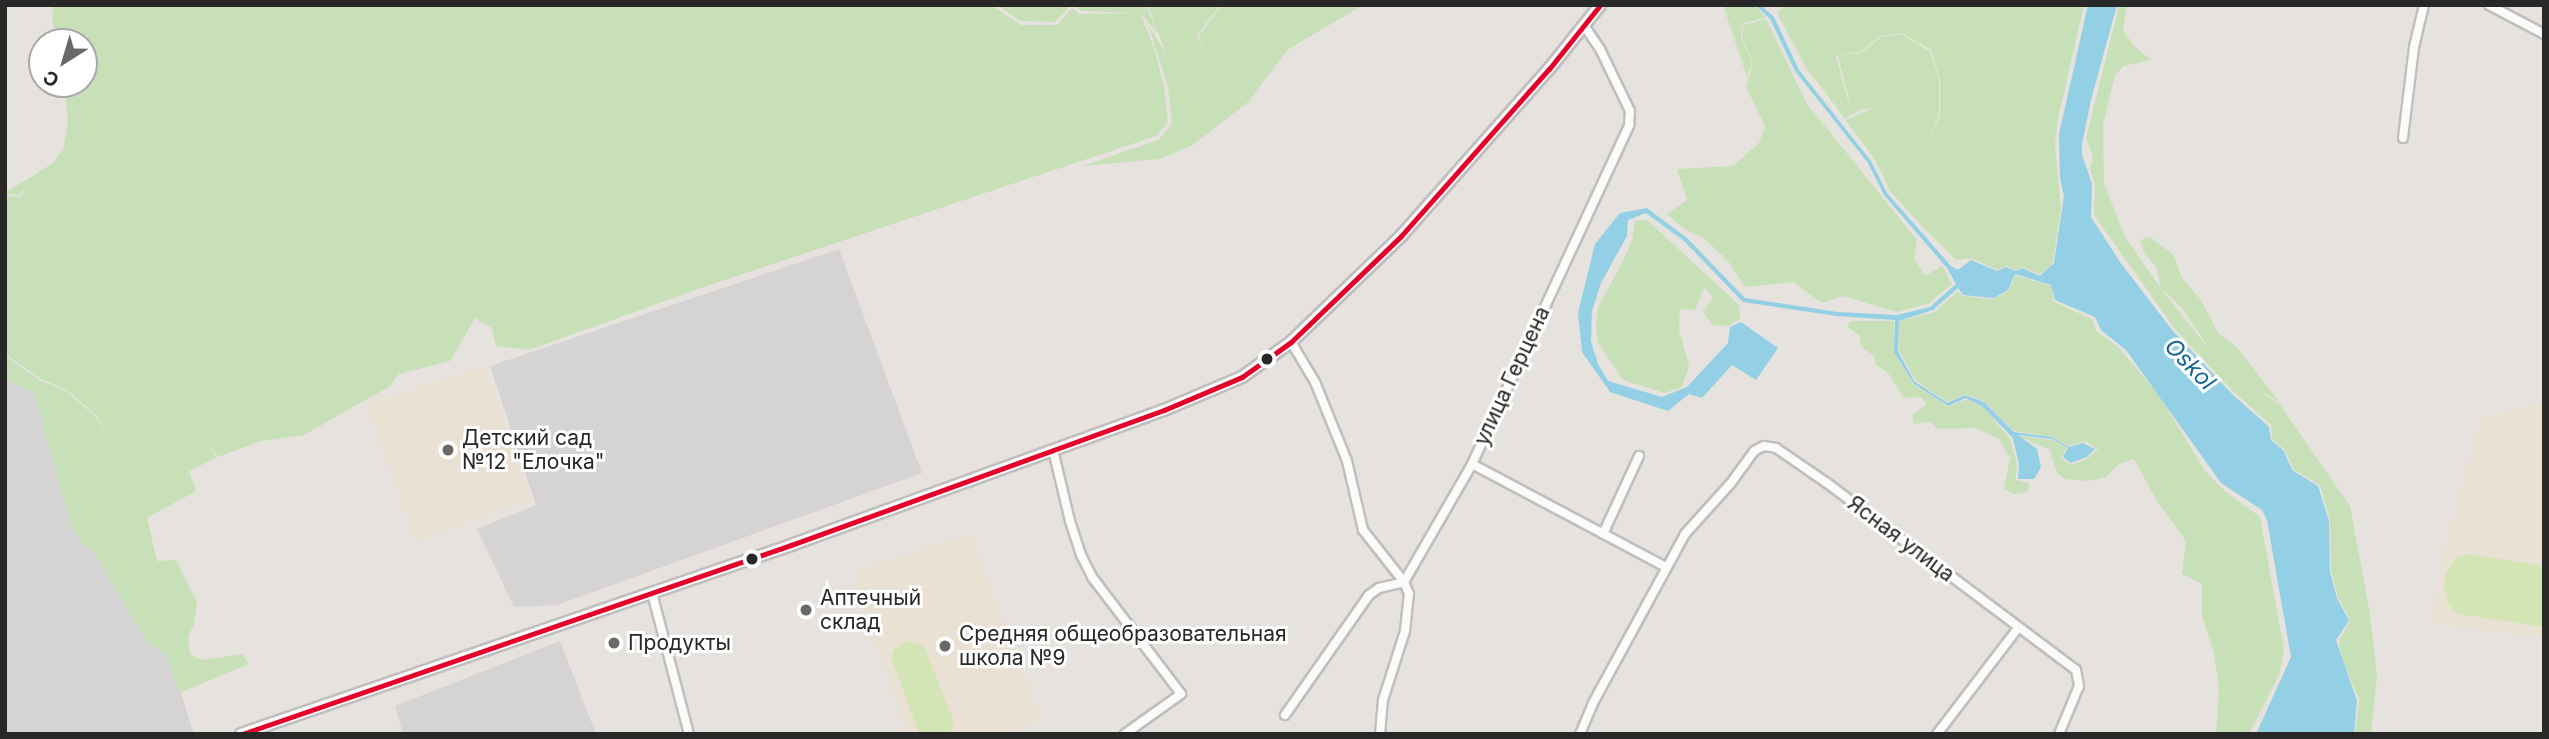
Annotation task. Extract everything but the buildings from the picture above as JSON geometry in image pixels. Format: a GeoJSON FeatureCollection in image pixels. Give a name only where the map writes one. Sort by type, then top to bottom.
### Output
{"type":"FeatureCollection","features":[{"type":"Feature","properties":{"kind":"main road"},"geometry":{"type":"LineString","coordinates":[[241,734],[652,593],[1053,450],[1204,395],[1242,377],[1291,342],[1401,236],[1600,5]]}},
{"type":"Feature","properties":{"kind":"street"},"geometry":{"type":"LineString","coordinates":[[2403,138],[2414,47],[2424,5]]}},
{"type":"Feature","properties":{"kind":"street"},"geometry":{"type":"LineString","coordinates":[[2489,5],[2544,34]]}},
{"type":"Feature","properties":{"kind":"street","name":"улица Герцена"},"geometry":{"type":"LineString","coordinates":[[1404,582],[1472,464],[1629,125],[1630,111],[1600,49],[1584,25]]}},
{"type":"Feature","properties":{"kind":"street"},"geometry":{"type":"LineString","coordinates":[[1291,342],[1315,382],[1347,461],[1363,530],[1404,582],[1409,594],[1405,631],[1383,700],[1381,734]]}},
{"type":"Feature","properties":{"kind":"street","name":"Ясная улица"},"geometry":{"type":"LineString","coordinates":[[1580,734],[1593,703],[1685,534],[1731,483],[1754,451],[1764,446],[1776,447],[2076,670],[2079,686],[2059,734]]}},
{"type":"Feature","properties":{"kind":"street"},"geometry":{"type":"LineString","coordinates":[[1053,450],[1070,521],[1081,555],[1092,577],[1181,694],[1125,734]]}},
{"type":"Feature","properties":{"kind":"street"},"geometry":{"type":"LineString","coordinates":[[1603,534],[1639,456]]}},
{"type":"Feature","properties":{"kind":"street"},"geometry":{"type":"LineString","coordinates":[[1472,464],[1666,567]]}},
{"type":"Feature","properties":{"kind":"street"},"geometry":{"type":"LineString","coordinates":[[1285,715],[1369,595],[1379,588],[1404,582]]}},
{"type":"Feature","properties":{"kind":"street"},"geometry":{"type":"LineString","coordinates":[[652,593],[689,734]]}},
{"type":"Feature","properties":{"kind":"street"},"geometry":{"type":"LineString","coordinates":[[1937,734],[2018,628]]}},
{"type":"Feature","properties":{"kind":"shaded area"},"geometry":{"type":"Polygon","coordinates":[[[839,249],[922,473],[557,605],[514,607],[477,529],[536,505],[490,366],[839,249]]]}},
{"type":"Feature","properties":{"kind":"shaded area","name":"Детский сад №12 \"Елочка\""},"geometry":{"type":"Polygon","coordinates":[[[485,366],[531,498],[415,542],[367,405],[485,366]]]}},
{"type":"Feature","properties":{"kind":"shaded area"},"geometry":{"type":"Polygon","coordinates":[[[5,376],[37,390],[79,529],[169,656],[194,734],[5,734],[5,376]]]}},
{"type":"Feature","properties":{"kind":"shaded area"},"geometry":{"type":"Polygon","coordinates":[[[2544,402],[2544,639],[2433,623],[2446,542],[2481,419],[2544,402]]]}},
{"type":"Feature","properties":{"kind":"shaded area","name":"Средняя общеобразовательная школа №9"},"geometry":{"type":"Polygon","coordinates":[[[970,533],[1041,720],[1003,734],[907,734],[852,573],[970,533]]]}},
{"type":"Feature","properties":{"kind":"shaded area"},"geometry":{"type":"Polygon","coordinates":[[[560,641],[596,734],[403,734],[395,706],[560,641]]]}},
{"type":"Feature","properties":{"kind":"green space"},"geometry":{"type":"Polygon","coordinates":[[[54,5],[991,5],[1021,25],[1057,25],[1072,8],[1080,14],[1138,13],[1082,11],[1074,5],[1146,5],[1158,34],[1140,13],[1154,48],[1164,86],[1168,123],[1156,136],[704,287],[529,350],[496,346],[492,328],[475,318],[450,361],[399,374],[390,386],[304,435],[261,441],[218,457],[210,446],[216,458],[189,471],[196,491],[147,518],[157,561],[176,560],[197,603],[194,624],[188,637],[190,654],[201,660],[242,654],[249,664],[179,693],[165,655],[147,642],[90,546],[84,547],[72,529],[34,393],[5,379],[5,356],[41,381],[66,391],[96,417],[108,437],[97,416],[67,390],[41,379],[5,354],[5,196],[20,197],[28,186],[19,195],[5,193],[53,163],[63,149],[68,119],[66,98],[98,98],[98,28],[54,28],[52,16],[55,8],[51,13],[54,5]]]}},
{"type":"Feature","properties":{"kind":"green space"},"geometry":{"type":"Polygon","coordinates":[[[997,5],[1071,5],[1055,22],[1021,21],[997,5]]]}},
{"type":"Feature","properties":{"kind":"green space"},"geometry":{"type":"Polygon","coordinates":[[[1148,5],[1220,5],[1196,37],[1205,47],[1198,37],[1222,5],[1363,5],[1287,50],[1248,102],[1193,145],[1160,159],[1083,166],[1158,140],[1172,124],[1168,87],[1148,24],[1166,54],[1148,5]]]}},
{"type":"Feature","properties":{"kind":"green space"},"geometry":{"type":"Polygon","coordinates":[[[1723,5],[1753,5],[1766,17],[1742,24],[1741,38],[1752,63],[1747,77],[1723,5]]]}},
{"type":"Feature","properties":{"kind":"green space"},"geometry":{"type":"Polygon","coordinates":[[[1785,5],[2084,5],[2058,118],[2055,144],[2061,209],[2053,262],[2046,271],[2039,274],[2022,267],[2016,270],[2007,266],[1997,270],[1971,258],[1956,260],[1890,191],[1875,159],[1845,120],[1876,107],[1860,110],[1844,119],[1836,106],[1841,105],[1835,105],[1807,69],[1777,13],[1785,5]],[[1902,33],[1880,36],[1861,51],[1836,56],[1849,104],[1838,56],[1862,52],[1881,37],[1902,34],[1930,52],[1939,80],[1939,115],[1928,142],[1940,116],[1940,80],[1931,50],[1902,33]]]}},
{"type":"Feature","properties":{"kind":"green space"},"geometry":{"type":"Polygon","coordinates":[[[2119,5],[2127,5],[2123,30],[2134,46],[2151,60],[2124,66],[2115,75],[2103,125],[2104,184],[2125,237],[2165,294],[2210,350],[2183,309],[2161,288],[2156,267],[2144,253],[2140,240],[2150,237],[2173,254],[2182,278],[2201,300],[2218,333],[2236,346],[2280,403],[2248,382],[2280,405],[2350,506],[2370,614],[2377,677],[2371,734],[2355,734],[2359,700],[2341,656],[2339,640],[2350,621],[2338,597],[2331,571],[2330,520],[2320,485],[2293,469],[2285,450],[2272,439],[2271,425],[2232,390],[2175,329],[2094,215],[2095,185],[2090,169],[2093,157],[2086,138],[2119,5]]]}},
{"type":"Feature","properties":{"kind":"green space"},"geometry":{"type":"Polygon","coordinates":[[[1766,19],[1807,104],[1917,240],[1914,258],[1925,276],[1942,266],[1952,284],[1928,304],[1896,312],[1843,296],[1822,303],[1794,282],[1745,287],[1728,261],[1705,239],[1683,228],[1667,214],[1687,200],[1677,169],[1733,166],[1759,143],[1765,126],[1746,87],[1753,63],[1742,38],[1743,25],[1766,19]]]}},
{"type":"Feature","properties":{"kind":"green space"},"geometry":{"type":"Polygon","coordinates":[[[1647,220],[1738,304],[1741,318],[1728,326],[1712,325],[1703,311],[1713,298],[1705,287],[1695,310],[1680,309],[1679,329],[1689,366],[1682,387],[1665,393],[1623,380],[1598,343],[1596,327],[1598,307],[1632,241],[1635,221],[1647,220]]]}},
{"type":"Feature","properties":{"kind":"green space"},"geometry":{"type":"Polygon","coordinates":[[[2015,275],[2051,286],[2054,302],[2092,319],[2097,332],[2118,347],[2159,395],[2205,471],[2225,491],[2260,517],[2284,650],[2279,675],[2249,734],[2216,734],[2219,688],[2214,654],[2202,616],[2202,584],[2182,574],[2186,541],[2157,501],[2134,459],[2119,464],[2106,477],[2088,481],[2066,479],[2057,473],[2050,450],[2018,436],[2051,440],[2067,448],[2061,458],[2071,465],[2087,459],[2098,449],[2085,441],[2069,446],[2051,437],[2014,431],[1984,401],[1965,394],[1947,402],[1915,380],[1899,350],[1899,321],[1935,312],[1958,291],[1962,296],[1994,299],[2009,291],[2015,275]]]}},
{"type":"Feature","properties":{"kind":"green space"},"geometry":{"type":"Polygon","coordinates":[[[1851,321],[1894,321],[1894,352],[1913,384],[1948,407],[1967,399],[1984,408],[2010,439],[2017,464],[2016,480],[2029,483],[2028,492],[2014,494],[2004,489],[2010,458],[1999,439],[1976,428],[1938,429],[1931,422],[1914,424],[1912,415],[1927,404],[1921,397],[1904,398],[1888,373],[1876,365],[1874,356],[1861,346],[1859,335],[1847,327],[1851,321]]]}},
{"type":"Feature","properties":{"kind":"green space"},"geometry":{"type":"Polygon","coordinates":[[[2468,554],[2544,566],[2544,627],[2459,614],[2449,605],[2444,588],[2446,573],[2455,559],[2468,554]]]}},
{"type":"Feature","properties":{"kind":"green space"},"geometry":{"type":"Polygon","coordinates":[[[907,641],[924,646],[954,722],[949,734],[919,733],[891,657],[895,649],[907,641]]]}},
{"type":"Feature","properties":{"kind":"water","name":"Oskol"},"geometry":{"type":"Polygon","coordinates":[[[1755,5],[1761,5],[1774,17],[1799,70],[1871,161],[1887,193],[1951,266],[1958,270],[1971,260],[1997,271],[2006,267],[2016,271],[2022,268],[2040,276],[2054,263],[2064,196],[2060,178],[2059,134],[2088,5],[2117,5],[2082,144],[2082,155],[2092,184],[2091,217],[2120,262],[2172,330],[2230,392],[2269,427],[2271,440],[2284,451],[2292,470],[2318,486],[2329,521],[2330,572],[2337,598],[2349,621],[2336,640],[2357,701],[2354,734],[2256,734],[2291,657],[2267,520],[2262,510],[2221,483],[2126,350],[2101,330],[2095,317],[2055,300],[2051,285],[2015,274],[2008,290],[1994,298],[1963,295],[1958,288],[1933,310],[1899,321],[1898,351],[1914,381],[1947,403],[1965,395],[1984,402],[2014,432],[2051,437],[2069,447],[2083,443],[2095,449],[2087,457],[2071,463],[2063,457],[2068,448],[2051,439],[2018,435],[2037,449],[2041,467],[2034,479],[2018,479],[2019,464],[2013,438],[1983,407],[1966,398],[1948,406],[1914,384],[1894,352],[1895,320],[1837,316],[1743,302],[1684,241],[1646,213],[1628,220],[1627,236],[1601,283],[1592,311],[1591,341],[1598,364],[1608,381],[1662,397],[1687,387],[1728,343],[1730,327],[1741,322],[1778,348],[1756,380],[1732,365],[1702,398],[1689,394],[1668,411],[1610,392],[1582,352],[1578,313],[1595,244],[1620,213],[1647,208],[1687,238],[1745,298],[1837,312],[1897,315],[1930,307],[1956,284],[1947,268],[1884,195],[1868,163],[1795,71],[1770,19],[1755,5]]]}},
{"type":"Feature","properties":{"kind":"transit line"},"geometry":{"type":"LineString","coordinates":[[242,734],[791,545],[1164,410],[1242,377],[1291,342],[1401,236],[1549,69],[1600,5]]}},
{"type":"Feature","properties":{"kind":"place","name":"Детский сад №12 \"Елочка\""},"geometry":{"type":"Point","coordinates":[448,450]}},
{"type":"Feature","properties":{"kind":"place","name":"Аптечный склад"},"geometry":{"type":"Point","coordinates":[806,610]}},
{"type":"Feature","properties":{"kind":"place","name":"Продукты"},"geometry":{"type":"Point","coordinates":[614,643]}},
{"type":"Feature","properties":{"kind":"place","name":"Средняя общеобразовательная школа №9"},"geometry":{"type":"Point","coordinates":[945,646]}}]}
